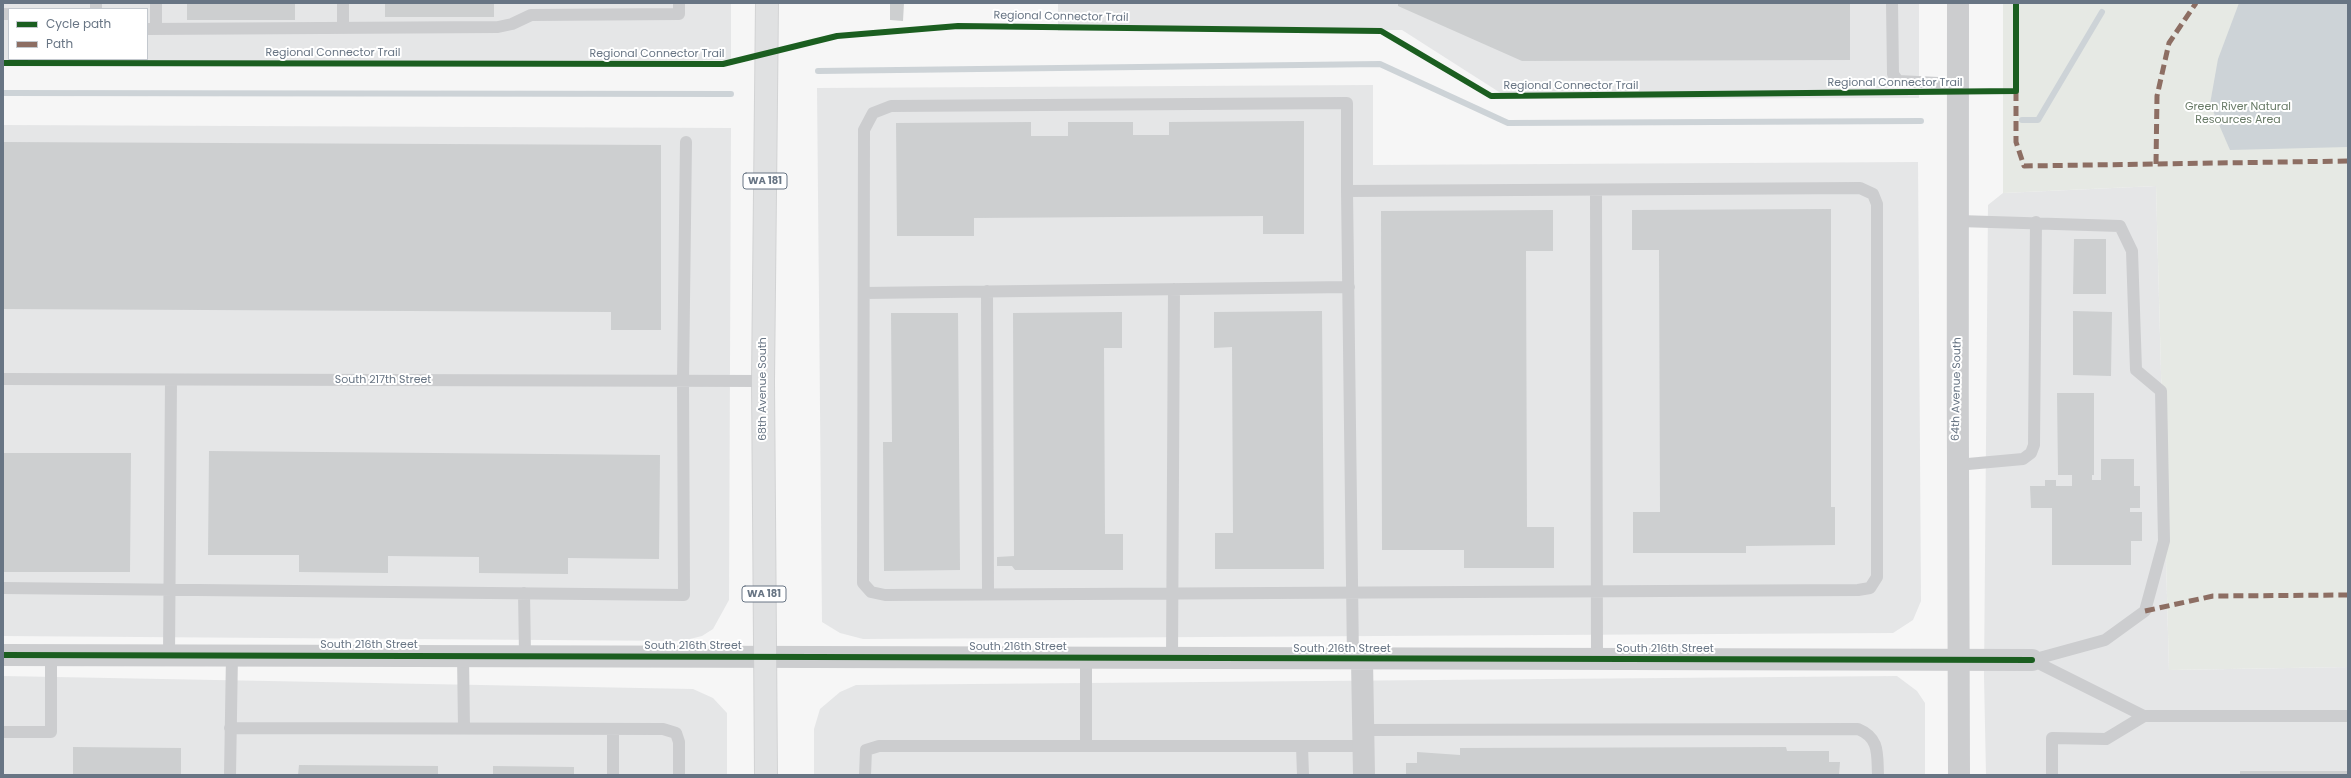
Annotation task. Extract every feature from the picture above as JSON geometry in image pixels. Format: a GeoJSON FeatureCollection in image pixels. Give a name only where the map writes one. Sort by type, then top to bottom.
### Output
{"type":"FeatureCollection","features":[{"type":"Feature","properties":{"kind":"main road","name":"68th Avenue South"},"geometry":{"type":"LineString","coordinates":[[766,775],[763,381],[767,3]]}},
{"type":"Feature","properties":{"kind":"street","name":"64th Avenue South"},"geometry":{"type":"LineString","coordinates":[[1958,3],[1959,221],[1957,465],[1959,775]]}},
{"type":"Feature","properties":{"kind":"street","name":"South 216th Street"},"geometry":{"type":"LineString","coordinates":[[3,655],[525,655],[1357,660],[2032,660]]}},
{"type":"Feature","properties":{"kind":"street"},"geometry":{"type":"LineString","coordinates":[[1357,660],[1364,738],[1364,775]]}},
{"type":"Feature","properties":{"kind":"lane"},"geometry":{"type":"LineString","coordinates":[[156,3],[152,29],[498,27],[512,24],[530,9],[679,14],[679,3]]}},
{"type":"Feature","properties":{"kind":"lane"},"geometry":{"type":"LineString","coordinates":[[342,3],[343,28]]}},
{"type":"Feature","properties":{"kind":"lane"},"geometry":{"type":"LineString","coordinates":[[1892,3],[1892,74],[1898,81],[1958,84]]}},
{"type":"Feature","properties":{"kind":"lane"},"geometry":{"type":"LineString","coordinates":[[1348,191],[1860,188],[1873,194],[1877,204],[1877,577],[1870,588],[1858,590],[1352,594],[885,595],[870,592],[863,583],[864,130],[873,113],[891,106],[1347,103],[1352,594],[1357,660]]}},
{"type":"Feature","properties":{"kind":"lane"},"geometry":{"type":"LineString","coordinates":[[3,588],[684,595],[683,381],[686,142]]}},
{"type":"Feature","properties":{"kind":"lane"},"geometry":{"type":"LineString","coordinates":[[1596,190],[1597,659]]}},
{"type":"Feature","properties":{"kind":"lane"},"geometry":{"type":"LineString","coordinates":[[1959,221],[2036,222],[2120,226],[2132,251],[2136,370],[2161,391],[2164,541],[2145,611],[2105,640],[2032,660]]}},
{"type":"Feature","properties":{"kind":"lane"},"geometry":{"type":"LineString","coordinates":[[1957,465],[2023,459],[2032,453],[2034,445],[2036,222]]}},
{"type":"Feature","properties":{"kind":"lane"},"geometry":{"type":"LineString","coordinates":[[864,292],[1349,287]]}},
{"type":"Feature","properties":{"kind":"lane"},"geometry":{"type":"LineString","coordinates":[[1172,658],[1174,289]]}},
{"type":"Feature","properties":{"kind":"lane"},"geometry":{"type":"LineString","coordinates":[[987,291],[988,594]]}},
{"type":"Feature","properties":{"kind":"lane","name":"South 217th Street"},"geometry":{"type":"LineString","coordinates":[[3,379],[763,381]]}},
{"type":"Feature","properties":{"kind":"lane"},"geometry":{"type":"LineString","coordinates":[[170,655],[172,380]]}},
{"type":"Feature","properties":{"kind":"lane"},"geometry":{"type":"LineString","coordinates":[[524,593],[525,655]]}},
{"type":"Feature","properties":{"kind":"lane"},"geometry":{"type":"LineString","coordinates":[[3,732],[51,732],[51,655]]}},
{"type":"Feature","properties":{"kind":"lane"},"geometry":{"type":"LineString","coordinates":[[230,775],[232,655]]}},
{"type":"Feature","properties":{"kind":"lane"},"geometry":{"type":"LineString","coordinates":[[463,655],[464,728]]}},
{"type":"Feature","properties":{"kind":"lane"},"geometry":{"type":"LineString","coordinates":[[1086,658],[1086,746]]}},
{"type":"Feature","properties":{"kind":"lane"},"geometry":{"type":"LineString","coordinates":[[2032,660],[2144,716],[2348,716]]}},
{"type":"Feature","properties":{"kind":"lane"},"geometry":{"type":"LineString","coordinates":[[2052,775],[2052,738],[2106,739],[2144,716]]}},
{"type":"Feature","properties":{"kind":"lane"},"geometry":{"type":"LineString","coordinates":[[230,728],[662,729],[676,733],[679,742],[679,775]]}},
{"type":"Feature","properties":{"kind":"lane"},"geometry":{"type":"LineString","coordinates":[[613,729],[613,775]]}},
{"type":"Feature","properties":{"kind":"lane"},"geometry":{"type":"LineString","coordinates":[[864,775],[866,750],[879,746],[1302,746],[1364,738],[1858,729],[1869,734],[1877,749],[1878,775]]}},
{"type":"Feature","properties":{"kind":"lane"},"geometry":{"type":"LineString","coordinates":[[1302,746],[1302,775]]}},
{"type":"Feature","properties":{"kind":"shaded area"},"geometry":{"type":"Polygon","coordinates":[[[3,3],[731,3],[731,60],[3,63],[3,3]]]}},
{"type":"Feature","properties":{"kind":"shaded area"},"geometry":{"type":"Polygon","coordinates":[[[1058,3],[1919,3],[1919,98],[1510,99],[1402,30],[1058,31],[1058,3]]]}},
{"type":"Feature","properties":{"kind":"shaded area"},"geometry":{"type":"Polygon","coordinates":[[[2239,3],[2348,3],[2348,147],[2230,150],[2210,104],[2218,59],[2239,3]]]}},
{"type":"Feature","properties":{"kind":"shaded area"},"geometry":{"type":"Polygon","coordinates":[[[1373,85],[1373,165],[1918,162],[1921,601],[1913,620],[1893,633],[863,639],[840,633],[822,622],[817,88],[1373,85]]]}},
{"type":"Feature","properties":{"kind":"shaded area"},"geometry":{"type":"Polygon","coordinates":[[[3,125],[731,128],[729,600],[713,629],[702,636],[682,641],[3,636],[3,125]]]}},
{"type":"Feature","properties":{"kind":"shaded area"},"geometry":{"type":"Polygon","coordinates":[[[2156,186],[2169,670],[2348,667],[2348,775],[1986,775],[1984,676],[1988,205],[2003,193],[2156,186]]]}},
{"type":"Feature","properties":{"kind":"shaded area"},"geometry":{"type":"Polygon","coordinates":[[[3,676],[693,689],[713,698],[727,713],[727,775],[3,775],[3,676]]]}},
{"type":"Feature","properties":{"kind":"shaded area"},"geometry":{"type":"Polygon","coordinates":[[[1897,676],[1917,691],[1925,703],[1925,775],[814,775],[814,729],[820,709],[840,692],[856,685],[1897,676]]]}},
{"type":"Feature","properties":{"kind":"green space","name":"Green River Natural Resources Area"},"geometry":{"type":"Polygon","coordinates":[[[2003,3],[2348,3],[2348,667],[2169,670],[2156,186],[2003,193],[2003,3]]]}},
{"type":"Feature","properties":{"kind":"building"},"geometry":{"type":"Polygon","coordinates":[[[187,3],[295,3],[295,20],[187,20],[187,3]]]}},
{"type":"Feature","properties":{"kind":"building"},"geometry":{"type":"Polygon","coordinates":[[[385,3],[494,3],[494,17],[385,17],[385,3]]]}},
{"type":"Feature","properties":{"kind":"building"},"geometry":{"type":"Polygon","coordinates":[[[890,3],[904,3],[903,21],[890,20],[890,3]]]}},
{"type":"Feature","properties":{"kind":"building"},"geometry":{"type":"Polygon","coordinates":[[[1398,3],[1850,3],[1850,60],[1522,61],[1398,6],[1398,3]]]}},
{"type":"Feature","properties":{"kind":"building"},"geometry":{"type":"Polygon","coordinates":[[[1304,121],[1304,234],[1263,234],[1263,216],[974,218],[974,236],[897,236],[896,123],[1031,122],[1031,136],[1068,136],[1068,122],[1133,122],[1133,135],[1169,135],[1169,122],[1304,121]]]}},
{"type":"Feature","properties":{"kind":"building"},"geometry":{"type":"Polygon","coordinates":[[[3,142],[661,145],[661,330],[611,330],[611,312],[3,309],[3,142]]]}},
{"type":"Feature","properties":{"kind":"building"},"geometry":{"type":"Polygon","coordinates":[[[1831,209],[1831,507],[1835,507],[1835,545],[1746,546],[1746,553],[1633,553],[1633,512],[1660,512],[1659,250],[1632,250],[1632,210],[1831,209]]]}},
{"type":"Feature","properties":{"kind":"building"},"geometry":{"type":"Polygon","coordinates":[[[1553,210],[1553,251],[1526,251],[1527,527],[1554,527],[1554,568],[1464,568],[1464,550],[1382,550],[1381,211],[1553,210]]]}},
{"type":"Feature","properties":{"kind":"building"},"geometry":{"type":"Polygon","coordinates":[[[2074,239],[2106,239],[2106,294],[2073,294],[2074,239]]]}},
{"type":"Feature","properties":{"kind":"building"},"geometry":{"type":"Polygon","coordinates":[[[1322,311],[1324,569],[1215,569],[1215,533],[1233,533],[1232,347],[1214,348],[1214,312],[1322,311]]]}},
{"type":"Feature","properties":{"kind":"building"},"geometry":{"type":"Polygon","coordinates":[[[2073,311],[2112,312],[2111,376],[2073,375],[2073,311]]]}},
{"type":"Feature","properties":{"kind":"building"},"geometry":{"type":"Polygon","coordinates":[[[1122,312],[1122,348],[1104,348],[1105,534],[1123,534],[1123,570],[1015,570],[1012,566],[997,566],[997,557],[1014,556],[1013,313],[1122,312]]]}},
{"type":"Feature","properties":{"kind":"building"},"geometry":{"type":"Polygon","coordinates":[[[891,313],[958,313],[960,570],[884,571],[883,442],[892,442],[891,313]]]}},
{"type":"Feature","properties":{"kind":"building"},"geometry":{"type":"Polygon","coordinates":[[[2057,393],[2094,393],[2094,475],[2092,475],[2092,480],[2101,480],[2101,459],[2134,459],[2134,486],[2140,486],[2140,508],[2130,508],[2130,512],[2142,512],[2142,541],[2131,541],[2131,565],[2052,565],[2052,508],[2031,508],[2030,486],[2045,486],[2045,480],[2056,480],[2056,486],[2072,486],[2072,475],[2058,475],[2057,393]]]}},
{"type":"Feature","properties":{"kind":"building"},"geometry":{"type":"Polygon","coordinates":[[[209,451],[660,455],[659,559],[568,558],[568,574],[479,573],[479,557],[388,556],[388,573],[299,572],[299,555],[208,555],[209,451]]]}},
{"type":"Feature","properties":{"kind":"building"},"geometry":{"type":"Polygon","coordinates":[[[3,453],[131,453],[130,572],[3,572],[3,453]]]}},
{"type":"Feature","properties":{"kind":"building"},"geometry":{"type":"Polygon","coordinates":[[[73,747],[181,748],[181,775],[73,775],[73,747]]]}},
{"type":"Feature","properties":{"kind":"building"},"geometry":{"type":"Polygon","coordinates":[[[1786,747],[1787,751],[1829,751],[1829,762],[1840,762],[1839,775],[1406,775],[1406,763],[1417,763],[1417,752],[1460,755],[1460,748],[1786,747]]]}},
{"type":"Feature","properties":{"kind":"building"},"geometry":{"type":"Polygon","coordinates":[[[299,765],[438,766],[438,775],[298,775],[299,765]]]}},
{"type":"Feature","properties":{"kind":"building"},"geometry":{"type":"Polygon","coordinates":[[[493,766],[574,767],[574,775],[493,775],[493,766]]]}},
{"type":"Feature","properties":{"kind":"building"},"geometry":{"type":"Polygon","coordinates":[[[2240,771],[2348,771],[2348,775],[2240,775],[2240,771]]]}},
{"type":"Feature","properties":{"kind":"waterway"},"geometry":{"type":"LineString","coordinates":[[2022,120],[2038,120],[2102,12]]}},
{"type":"Feature","properties":{"kind":"waterway"},"geometry":{"type":"LineString","coordinates":[[818,71],[1380,64],[1508,123],[1921,121]]}},
{"type":"Feature","properties":{"kind":"waterway"},"geometry":{"type":"LineString","coordinates":[[3,93],[731,94]]}},
{"type":"Feature","properties":{"kind":"marked path"},"geometry":{"type":"LineString","coordinates":[[2156,164],[2157,96],[2169,43],[2196,3]]}},
{"type":"Feature","properties":{"kind":"marked path"},"geometry":{"type":"LineString","coordinates":[[2016,91],[2016,142],[2024,166],[2348,161]]}},
{"type":"Feature","properties":{"kind":"marked path"},"geometry":{"type":"LineString","coordinates":[[2145,611],[2213,596],[2348,595]]}},
{"type":"Feature","properties":{"kind":"cycle path","name":"Regional Connector Trail"},"geometry":{"type":"LineString","coordinates":[[3,63],[723,64],[837,36],[958,26],[1381,31],[1491,96],[2016,91],[2016,3]]}},
{"type":"Feature","properties":{"kind":"cycle path"},"geometry":{"type":"LineString","coordinates":[[3,655],[2032,660]]}}]}
